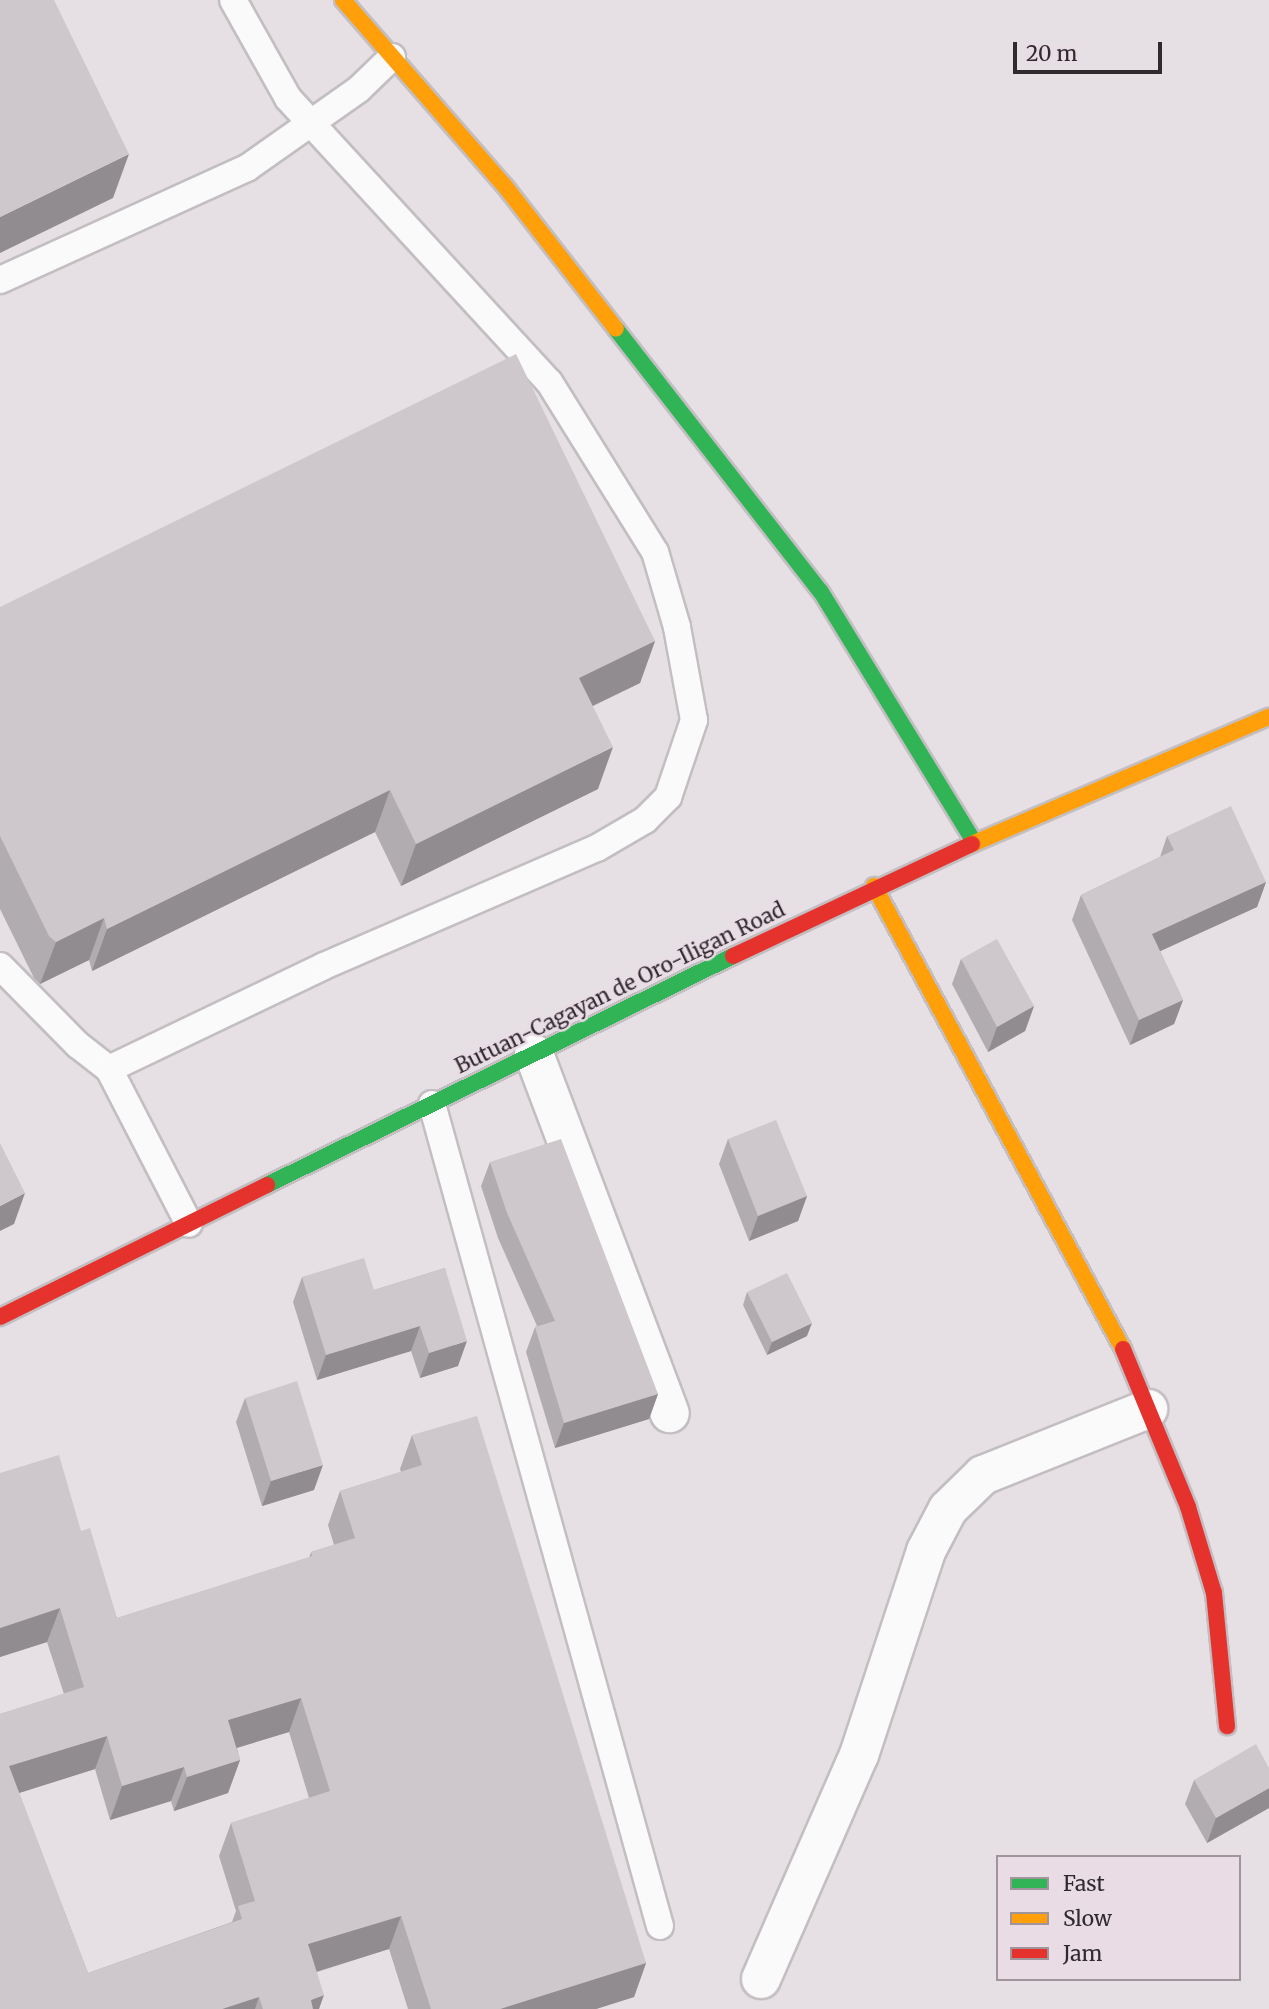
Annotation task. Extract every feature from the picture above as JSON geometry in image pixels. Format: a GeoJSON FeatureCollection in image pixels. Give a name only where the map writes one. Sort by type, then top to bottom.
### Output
{"type":"FeatureCollection","features":[{"type":"Feature","properties":{"kind":"main road"},"geometry":{"type":"LineString","coordinates":[[343,0],[504,186],[821,592],[974,842]]}},
{"type":"Feature","properties":{"kind":"main road","name":"Butuan-Cagayan de Oro-Iligan Road"},"geometry":{"type":"LineString","coordinates":[[0,1317],[874,886],[1269,717]]}},
{"type":"Feature","properties":{"kind":"main road"},"geometry":{"type":"LineString","coordinates":[[874,886],[1121,1344],[1188,1507],[1214,1593],[1227,1726]]}},
{"type":"Feature","properties":{"kind":"street"},"geometry":{"type":"LineString","coordinates":[[534,1054],[670,1413]]}},
{"type":"Feature","properties":{"kind":"street"},"geometry":{"type":"LineString","coordinates":[[761,1979],[859,1755],[926,1551],[948,1509],[983,1475],[1148,1409]]}},
{"type":"Feature","properties":{"kind":"lane"},"geometry":{"type":"LineString","coordinates":[[109,1069],[324,966],[597,848],[645,820],[668,797],[694,720],[677,628],[655,552],[549,382],[288,98],[233,0]]}},
{"type":"Feature","properties":{"kind":"lane"},"geometry":{"type":"LineString","coordinates":[[0,279],[247,167],[311,125],[359,89],[392,57]]}},
{"type":"Feature","properties":{"kind":"lane"},"geometry":{"type":"LineString","coordinates":[[0,966],[109,1069],[189,1224]]}},
{"type":"Feature","properties":{"kind":"lane"},"geometry":{"type":"LineString","coordinates":[[432,1104],[660,1926]]}},
{"type":"Feature","properties":{"kind":"building"},"geometry":{"type":"Polygon","coordinates":[[[0,0],[54,0],[129,154],[0,217],[0,0]]]}},
{"type":"Feature","properties":{"kind":"building"},"geometry":{"type":"Polygon","coordinates":[[[516,354],[655,641],[579,678],[613,747],[416,844],[390,790],[107,929],[104,918],[56,942],[49,936],[0,836],[0,607],[516,354]]]}},
{"type":"Feature","properties":{"kind":"building"},"geometry":{"type":"Polygon","coordinates":[[[1231,806],[1266,882],[1152,934],[1183,1000],[1139,1020],[1081,895],[1174,850],[1167,836],[1231,806]]]}},
{"type":"Feature","properties":{"kind":"building"},"geometry":{"type":"Polygon","coordinates":[[[997,939],[1034,1006],[997,1027],[961,959],[997,939]]]}},
{"type":"Feature","properties":{"kind":"building"},"geometry":{"type":"Polygon","coordinates":[[[776,1120],[807,1196],[758,1216],[728,1139],[776,1120]]]}},
{"type":"Feature","properties":{"kind":"building"},"geometry":{"type":"Polygon","coordinates":[[[561,1139],[658,1394],[564,1423],[535,1327],[555,1321],[507,1213],[490,1162],[561,1139]]]}},
{"type":"Feature","properties":{"kind":"building"},"geometry":{"type":"Polygon","coordinates":[[[0,1143],[25,1193],[0,1206],[0,1143]]]}},
{"type":"Feature","properties":{"kind":"building"},"geometry":{"type":"Polygon","coordinates":[[[364,1258],[374,1290],[445,1268],[467,1341],[429,1353],[420,1326],[326,1355],[302,1277],[364,1258]]]}},
{"type":"Feature","properties":{"kind":"building"},"geometry":{"type":"Polygon","coordinates":[[[787,1273],[812,1323],[772,1342],[747,1292],[787,1273]]]}},
{"type":"Feature","properties":{"kind":"building"},"geometry":{"type":"Polygon","coordinates":[[[297,1381],[323,1465],[271,1481],[245,1398],[297,1381]]]}},
{"type":"Feature","properties":{"kind":"building"},"geometry":{"type":"Polygon","coordinates":[[[477,1416],[646,1963],[500,2009],[431,2009],[401,1916],[308,1944],[324,1995],[311,2000],[313,2009],[263,2009],[259,1997],[222,2009],[0,2009],[0,1714],[84,1687],[60,1608],[0,1628],[0,1473],[59,1455],[81,1531],[90,1528],[117,1618],[312,1556],[311,1552],[355,1538],[340,1491],[422,1465],[412,1435],[477,1416]],[[301,1698],[228,1720],[240,1760],[187,1777],[184,1767],[122,1786],[107,1736],[9,1766],[88,1973],[242,1919],[238,1906],[255,1901],[231,1823],[330,1791],[301,1698]]]}},
{"type":"Feature","properties":{"kind":"building"},"geometry":{"type":"Polygon","coordinates":[[[1256,1744],[1269,1768],[1269,1788],[1216,1818],[1194,1780],[1256,1744]]]}},
{"type":"Feature","properties":{"kind":"traffic: fast"},"geometry":{"type":"LineString","coordinates":[[616,329],[821,592],[974,842]]}},
{"type":"Feature","properties":{"kind":"traffic: fast"},"geometry":{"type":"LineString","coordinates":[[267,1185],[733,956]]}},
{"type":"Feature","properties":{"kind":"traffic: slow"},"geometry":{"type":"LineString","coordinates":[[343,0],[504,185],[616,329]]}},
{"type":"Feature","properties":{"kind":"traffic: slow"},"geometry":{"type":"LineString","coordinates":[[972,844],[1269,717]]}},
{"type":"Feature","properties":{"kind":"traffic: slow"},"geometry":{"type":"LineString","coordinates":[[874,886],[1123,1349]]}},
{"type":"Feature","properties":{"kind":"traffic: jam"},"geometry":{"type":"LineString","coordinates":[[733,956],[972,844]]}},
{"type":"Feature","properties":{"kind":"traffic: jam"},"geometry":{"type":"LineString","coordinates":[[0,1317],[267,1185]]}},
{"type":"Feature","properties":{"kind":"traffic: jam"},"geometry":{"type":"LineString","coordinates":[[1123,1349],[1188,1507],[1214,1593],[1227,1726]]}}]}
